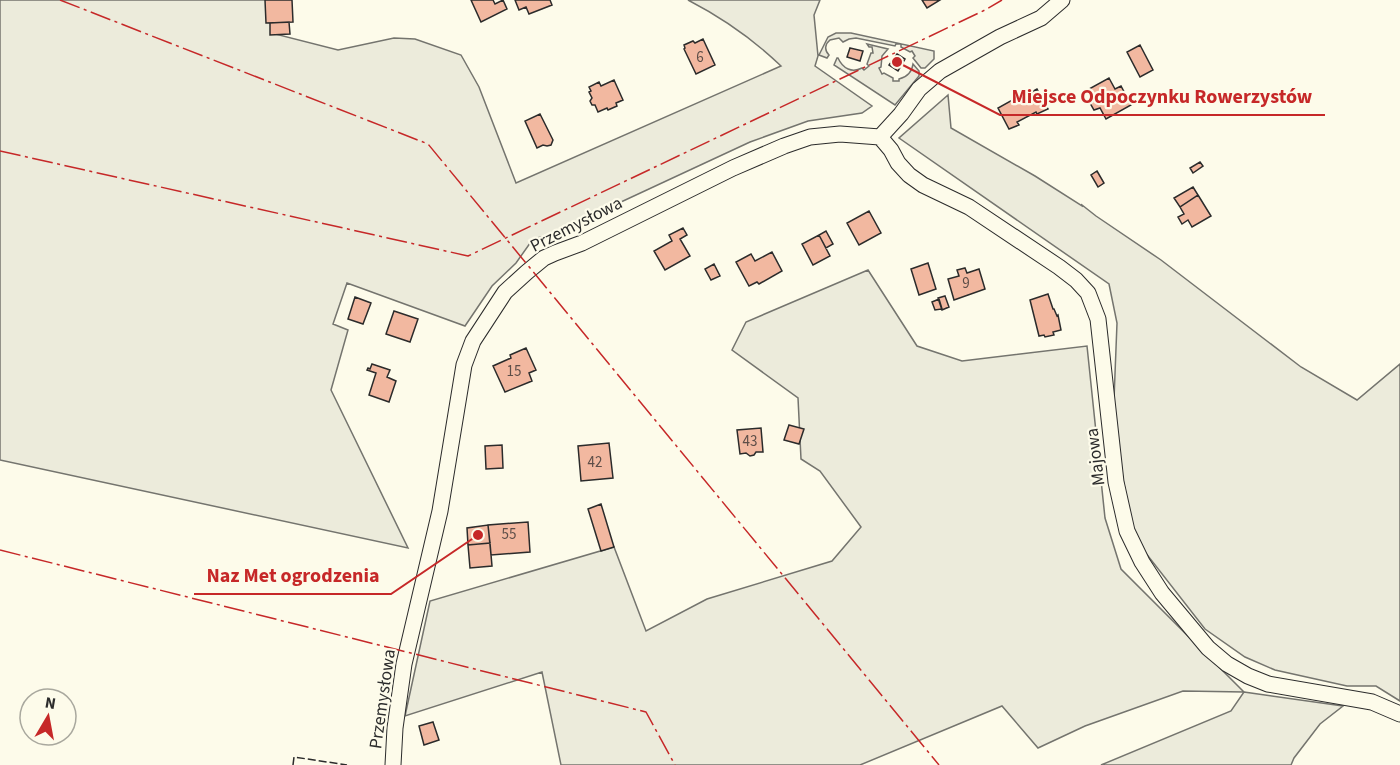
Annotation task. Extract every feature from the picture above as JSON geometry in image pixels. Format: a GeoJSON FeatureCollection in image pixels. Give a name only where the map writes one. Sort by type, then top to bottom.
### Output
{"type":"FeatureCollection","features":[{"type":"Feature","properties":{"kind":"street"},"geometry":{"type":"LineString","coordinates":[[880,137],[920,89],[940,71],[1041,18],[1062,0]]}},
{"type":"Feature","properties":{"kind":"street","name":"Przemysłowa"},"geometry":{"type":"LineString","coordinates":[[393,765],[394,728],[404,664],[440,511],[464,365],[473,341],[505,292],[536,265],[555,253],[582,243],[722,173],[784,146],[810,137],[840,134],[880,137]]}},
{"type":"Feature","properties":{"kind":"street","name":"Majowa"},"geometry":{"type":"LineString","coordinates":[[880,137],[909,175],[923,185],[969,207],[1059,267],[1088,293],[1098,319],[1116,482],[1127,531],[1142,562],[1162,593],[1208,648],[1227,664],[1268,684],[1372,702],[1400,714]]}},
{"type":"Feature","properties":{"kind":"shaded area"},"geometry":{"type":"Polygon","coordinates":[[[0,0],[270,0],[275,34],[338,50],[394,38],[415,39],[461,55],[479,87],[516,183],[781,66],[737,30],[688,0],[820,0],[814,15],[818,56],[815,66],[872,106],[862,113],[808,121],[750,142],[550,235],[533,239],[516,263],[492,286],[465,326],[347,283],[333,324],[348,330],[331,390],[408,548],[0,460],[0,0]]]}},
{"type":"Feature","properties":{"kind":"shaded area"},"geometry":{"type":"Polygon","coordinates":[[[836,33],[851,33],[934,51],[934,59],[925,68],[921,68],[913,58],[915,56],[912,51],[901,47],[901,44],[895,46],[856,38],[843,42],[839,38],[830,40],[826,47],[829,55],[827,58],[819,55],[828,37],[836,33]]]}},
{"type":"Feature","properties":{"kind":"shaded area"},"geometry":{"type":"Polygon","coordinates":[[[867,44],[888,49],[882,56],[879,68],[882,74],[893,78],[893,81],[899,81],[907,75],[913,64],[919,71],[919,76],[895,105],[834,65],[838,58],[848,69],[862,68],[864,70],[869,66],[867,64],[873,53],[872,47],[867,44]]]}},
{"type":"Feature","properties":{"kind":"shaded area"},"geometry":{"type":"Polygon","coordinates":[[[948,95],[951,128],[1082,205],[1161,260],[1301,367],[1357,400],[1400,364],[1400,701],[1376,686],[1347,686],[1275,670],[1245,657],[1205,629],[1134,538],[1113,425],[1117,323],[1109,284],[899,138],[948,95]]]}},
{"type":"Feature","properties":{"kind":"shaded area"},"geometry":{"type":"Polygon","coordinates":[[[868,270],[917,346],[962,361],[1087,346],[1105,518],[1121,569],[1244,692],[1183,691],[1085,726],[1038,748],[1002,706],[860,765],[561,765],[542,672],[405,716],[430,601],[614,547],[646,631],[707,599],[832,561],[861,527],[820,471],[801,459],[798,398],[732,350],[746,322],[868,270]]]}},
{"type":"Feature","properties":{"kind":"shaded area"},"geometry":{"type":"Polygon","coordinates":[[[1244,692],[1343,706],[1320,724],[1291,765],[1101,765],[1231,711],[1244,692]]]}},
{"type":"Feature","properties":{"kind":"building"},"geometry":{"type":"Polygon","coordinates":[[[265,0],[292,0],[293,22],[266,23],[265,0]]]}},
{"type":"Feature","properties":{"kind":"building"},"geometry":{"type":"Polygon","coordinates":[[[471,0],[493,0],[495,4],[503,0],[507,9],[481,22],[471,0]]]}},
{"type":"Feature","properties":{"kind":"building"},"geometry":{"type":"Polygon","coordinates":[[[515,0],[550,0],[552,5],[529,14],[526,7],[519,10],[515,0]]]}},
{"type":"Feature","properties":{"kind":"building"},"geometry":{"type":"Polygon","coordinates":[[[922,0],[940,0],[927,8],[922,0]]]}},
{"type":"Feature","properties":{"kind":"building"},"geometry":{"type":"Polygon","coordinates":[[[289,22],[290,34],[270,35],[270,23],[289,22]]]}},
{"type":"Feature","properties":{"kind":"building"},"geometry":{"type":"Polygon","coordinates":[[[703,39],[715,65],[696,74],[684,45],[703,39]]]}},
{"type":"Feature","properties":{"kind":"building"},"geometry":{"type":"Polygon","coordinates":[[[1140,45],[1153,70],[1140,77],[1127,52],[1140,45]]]}},
{"type":"Feature","properties":{"kind":"building"},"geometry":{"type":"Polygon","coordinates":[[[850,48],[863,51],[860,61],[847,57],[850,48]]]}},
{"type":"Feature","properties":{"kind":"building"},"geometry":{"type":"Polygon","coordinates":[[[897,54],[905,59],[898,71],[889,65],[897,54]]]}},
{"type":"Feature","properties":{"kind":"building"},"geometry":{"type":"Polygon","coordinates":[[[1109,78],[1115,89],[1121,86],[1131,105],[1106,119],[1100,108],[1094,110],[1090,103],[1095,100],[1089,89],[1109,78]]]}},
{"type":"Feature","properties":{"kind":"building"},"geometry":{"type":"Polygon","coordinates":[[[614,80],[623,100],[616,103],[617,106],[598,112],[590,101],[592,98],[589,87],[599,82],[601,86],[614,80]]]}},
{"type":"Feature","properties":{"kind":"building"},"geometry":{"type":"Polygon","coordinates":[[[1037,89],[1048,109],[1037,114],[1036,112],[1017,122],[1019,125],[1009,129],[998,108],[1037,89]]]}},
{"type":"Feature","properties":{"kind":"building"},"geometry":{"type":"Polygon","coordinates":[[[540,114],[553,140],[551,145],[537,148],[525,121],[540,114]]]}},
{"type":"Feature","properties":{"kind":"building"},"geometry":{"type":"Polygon","coordinates":[[[1200,162],[1203,166],[1193,173],[1190,168],[1200,162]]]}},
{"type":"Feature","properties":{"kind":"building"},"geometry":{"type":"Polygon","coordinates":[[[1097,171],[1104,183],[1098,187],[1091,175],[1097,171]]]}},
{"type":"Feature","properties":{"kind":"building"},"geometry":{"type":"Polygon","coordinates":[[[1193,187],[1198,195],[1180,207],[1174,198],[1193,187]]]}},
{"type":"Feature","properties":{"kind":"building"},"geometry":{"type":"Polygon","coordinates":[[[1198,195],[1211,216],[1192,227],[1188,220],[1182,224],[1178,217],[1184,214],[1180,207],[1198,195]]]}},
{"type":"Feature","properties":{"kind":"building"},"geometry":{"type":"Polygon","coordinates":[[[869,211],[881,233],[859,245],[847,223],[869,211]]]}},
{"type":"Feature","properties":{"kind":"building"},"geometry":{"type":"Polygon","coordinates":[[[683,228],[687,235],[680,239],[690,256],[665,270],[654,251],[672,241],[669,235],[683,228]]]}},
{"type":"Feature","properties":{"kind":"building"},"geometry":{"type":"Polygon","coordinates":[[[826,231],[833,244],[826,248],[819,235],[826,231]]]}},
{"type":"Feature","properties":{"kind":"building"},"geometry":{"type":"Polygon","coordinates":[[[819,235],[830,256],[813,265],[802,244],[819,235]]]}},
{"type":"Feature","properties":{"kind":"building"},"geometry":{"type":"Polygon","coordinates":[[[772,252],[782,271],[759,284],[757,282],[749,286],[736,262],[751,254],[755,261],[772,252]]]}},
{"type":"Feature","properties":{"kind":"building"},"geometry":{"type":"Polygon","coordinates":[[[928,263],[936,289],[919,295],[911,269],[928,263]]]}},
{"type":"Feature","properties":{"kind":"building"},"geometry":{"type":"Polygon","coordinates":[[[714,264],[720,276],[711,280],[705,269],[714,264]]]}},
{"type":"Feature","properties":{"kind":"building"},"geometry":{"type":"Polygon","coordinates":[[[965,268],[967,273],[979,269],[985,289],[954,300],[948,279],[959,276],[957,270],[965,268]]]}},
{"type":"Feature","properties":{"kind":"building"},"geometry":{"type":"Polygon","coordinates":[[[1048,294],[1053,309],[1058,315],[1061,330],[1045,337],[1044,335],[1039,336],[1030,300],[1048,294]]]}},
{"type":"Feature","properties":{"kind":"building"},"geometry":{"type":"Polygon","coordinates":[[[945,296],[949,307],[942,310],[938,298],[945,296]]]}},
{"type":"Feature","properties":{"kind":"building"},"geometry":{"type":"Polygon","coordinates":[[[355,297],[371,303],[363,324],[348,319],[355,297]]]}},
{"type":"Feature","properties":{"kind":"building"},"geometry":{"type":"Polygon","coordinates":[[[939,299],[942,309],[935,310],[932,302],[939,299]]]}},
{"type":"Feature","properties":{"kind":"building"},"geometry":{"type":"Polygon","coordinates":[[[394,311],[418,319],[410,342],[386,334],[394,311]]]}},
{"type":"Feature","properties":{"kind":"building"},"geometry":{"type":"Polygon","coordinates":[[[526,348],[536,370],[529,373],[532,381],[505,392],[493,366],[526,348]]]}},
{"type":"Feature","properties":{"kind":"building"},"geometry":{"type":"Polygon","coordinates":[[[372,364],[390,370],[387,377],[396,381],[389,402],[369,395],[376,373],[367,370],[372,364]]]}},
{"type":"Feature","properties":{"kind":"building"},"geometry":{"type":"Polygon","coordinates":[[[789,425],[804,429],[799,444],[784,440],[789,425]]]}},
{"type":"Feature","properties":{"kind":"building"},"geometry":{"type":"Polygon","coordinates":[[[761,428],[763,452],[756,452],[750,456],[746,453],[740,454],[737,430],[761,428]]]}},
{"type":"Feature","properties":{"kind":"building"},"geometry":{"type":"Polygon","coordinates":[[[609,443],[613,478],[581,481],[578,446],[609,443]]]}},
{"type":"Feature","properties":{"kind":"building"},"geometry":{"type":"Polygon","coordinates":[[[502,445],[503,468],[486,469],[485,446],[502,445]]]}},
{"type":"Feature","properties":{"kind":"building"},"geometry":{"type":"Polygon","coordinates":[[[601,504],[614,547],[601,551],[588,509],[601,504]]]}},
{"type":"Feature","properties":{"kind":"building"},"geometry":{"type":"Polygon","coordinates":[[[528,522],[530,552],[491,555],[488,525],[528,522]]]}},
{"type":"Feature","properties":{"kind":"building"},"geometry":{"type":"Polygon","coordinates":[[[488,525],[490,543],[468,545],[467,528],[488,525]]]}},
{"type":"Feature","properties":{"kind":"building"},"geometry":{"type":"Polygon","coordinates":[[[490,543],[492,566],[470,568],[468,545],[490,543]]]}},
{"type":"Feature","properties":{"kind":"building"},"geometry":{"type":"Polygon","coordinates":[[[433,722],[439,740],[424,745],[419,726],[433,722]]]}},
{"type":"Feature","properties":{"kind":"fence"},"geometry":{"type":"LineString","coordinates":[[293,765],[294,757],[347,765]]}},
{"type":"Feature","properties":{"kind":"power"},"geometry":{"type":"LineString","coordinates":[[60,0],[428,144],[939,765]]}},
{"type":"Feature","properties":{"kind":"power"},"geometry":{"type":"LineString","coordinates":[[0,151],[468,256],[1002,0]]}},
{"type":"Feature","properties":{"kind":"power"},"geometry":{"type":"LineString","coordinates":[[0,550],[646,712],[675,765]]}},
{"type":"Feature","properties":{"kind":"place","name":"Miejsce Odpoczynku Rowerzystów"},"geometry":{"type":"Point","coordinates":[897,62]}},
{"type":"Feature","properties":{"kind":"place","name":"Naz Met ogrodzenia"},"geometry":{"type":"Point","coordinates":[478,535]}}]}
